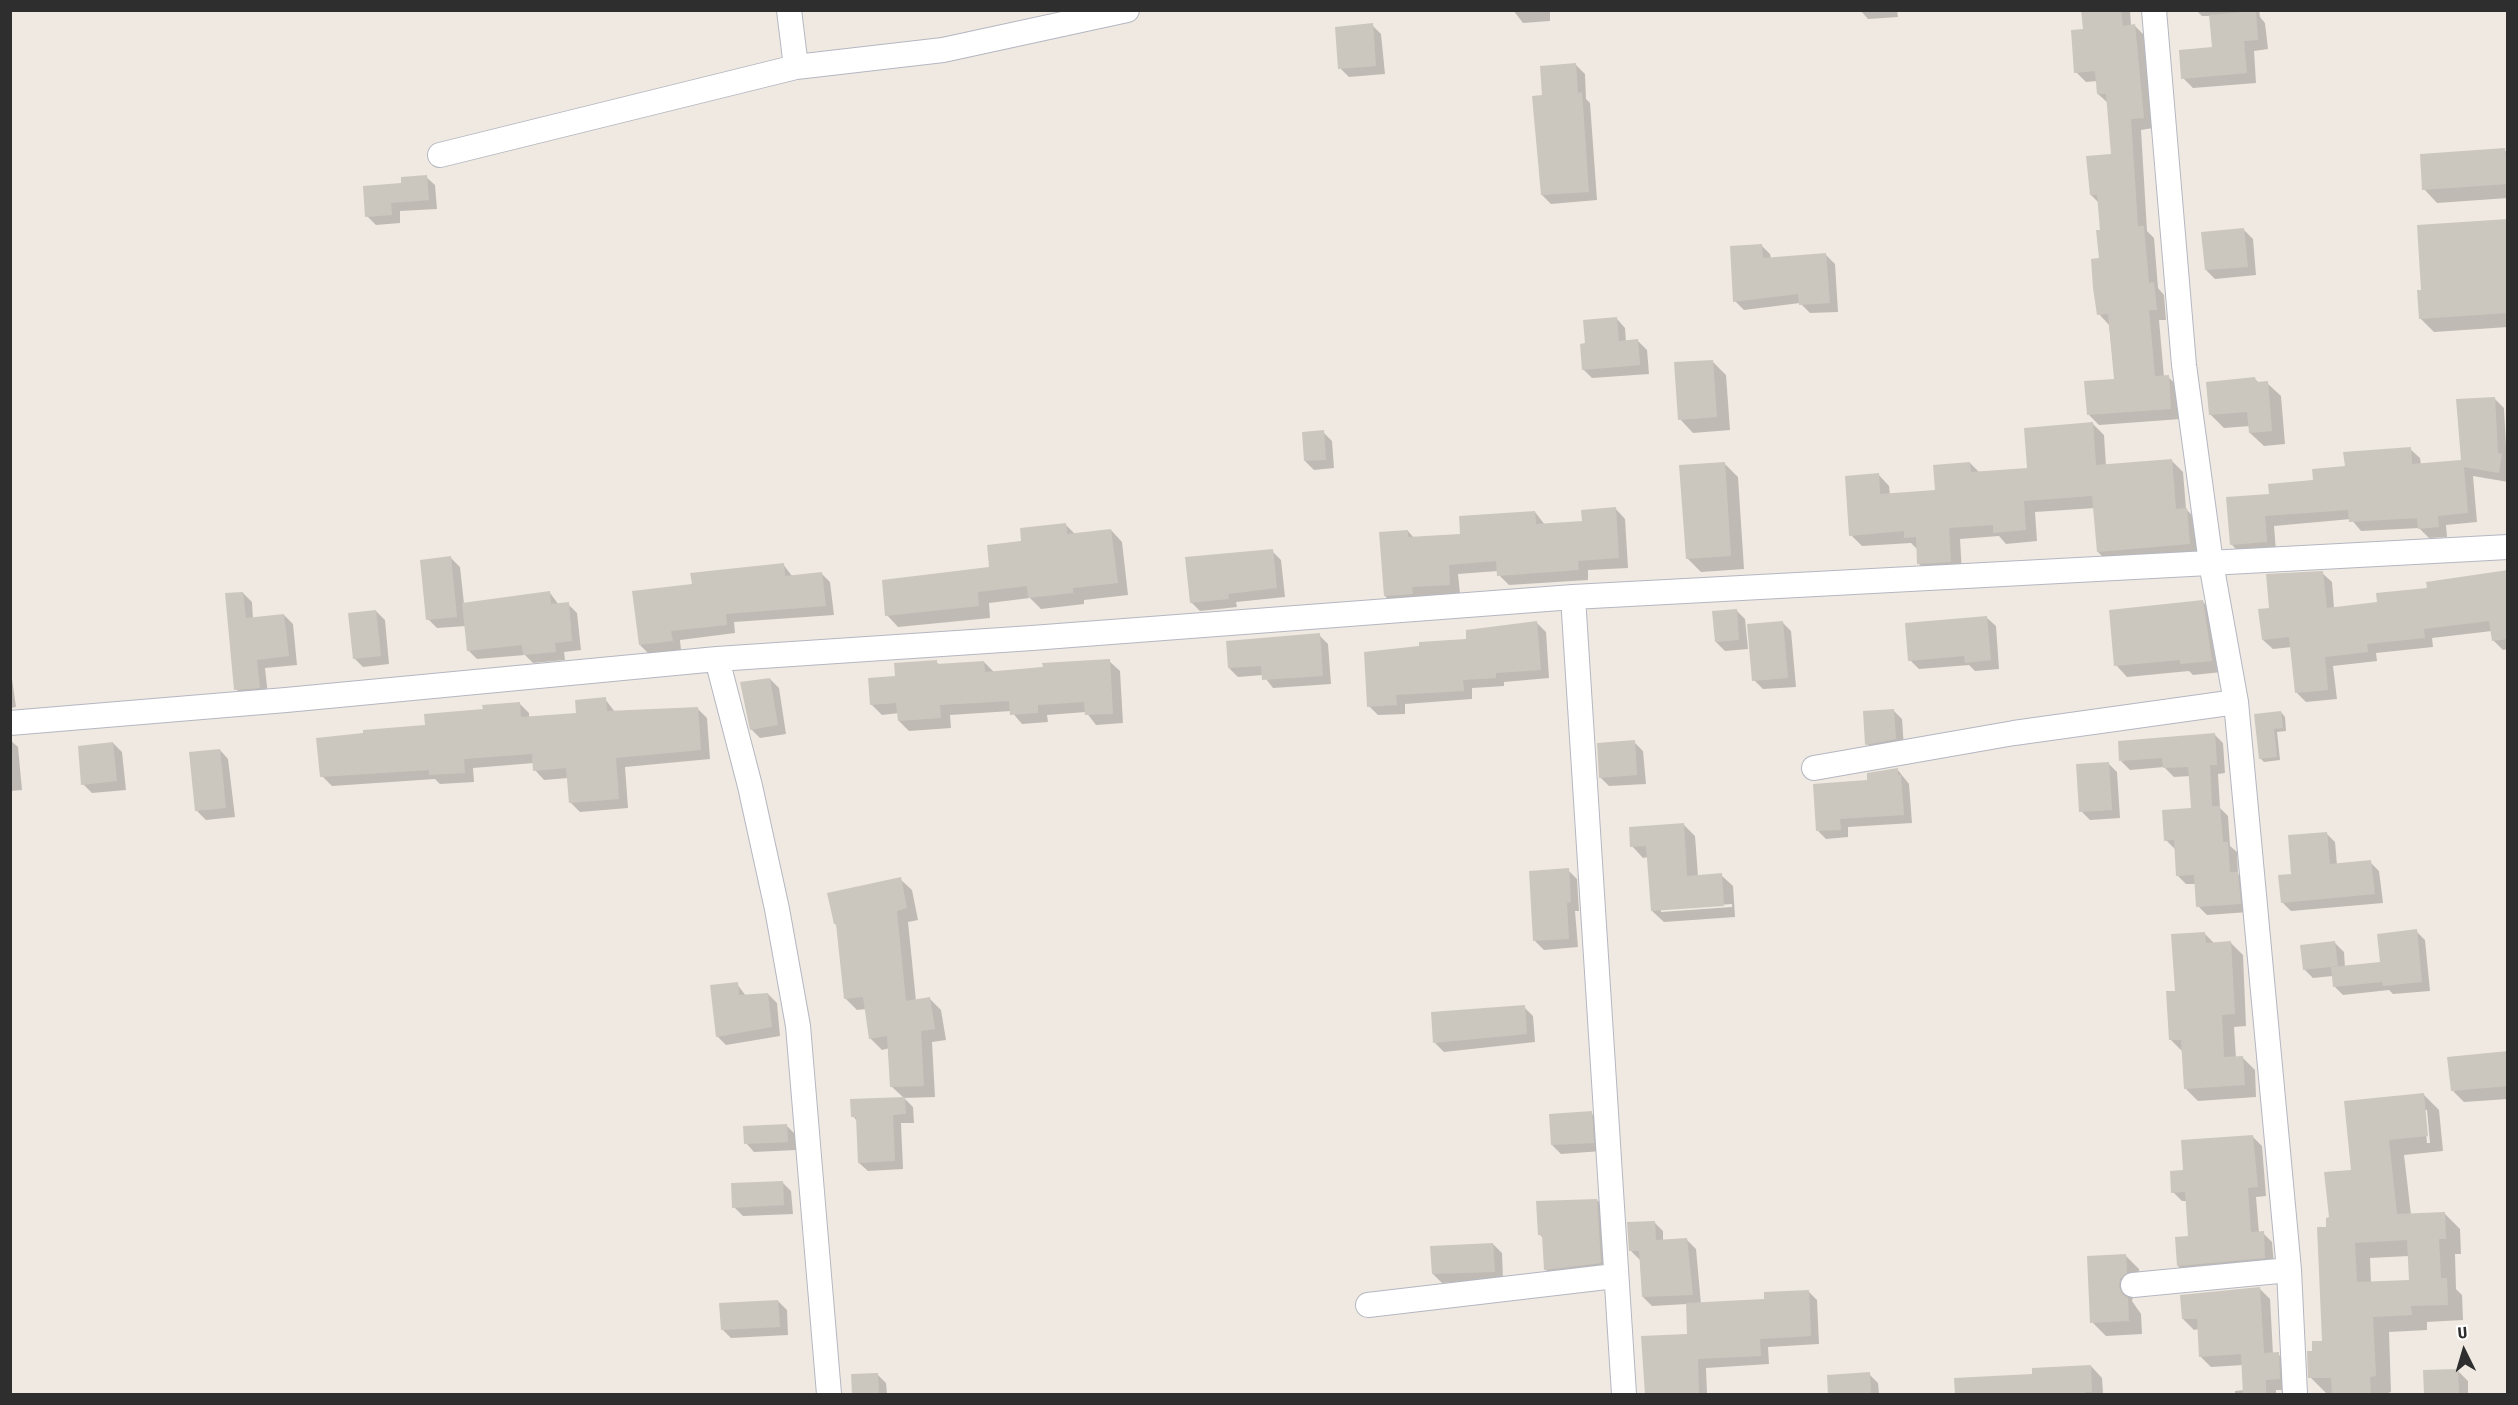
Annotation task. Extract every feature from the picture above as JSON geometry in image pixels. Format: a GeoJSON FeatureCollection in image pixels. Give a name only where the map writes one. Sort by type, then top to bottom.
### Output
{"type":"FeatureCollection","features":[{"type":"Feature","properties":{"kind":"street"},"geometry":{"type":"LineString","coordinates":[[789,10],[796,67]]}},
{"type":"Feature","properties":{"kind":"street"},"geometry":{"type":"LineString","coordinates":[[440,155],[796,67],[943,50],[1127,10]]}},
{"type":"Feature","properties":{"kind":"street"},"geometry":{"type":"LineString","coordinates":[[2154,10],[2184,365],[2211,563],[2236,702],[2289,1270],[2295,1395]]}},
{"type":"Feature","properties":{"kind":"street"},"geometry":{"type":"LineString","coordinates":[[10,723],[321,697],[717,659],[1032,639],[1573,597],[2508,547]]}},
{"type":"Feature","properties":{"kind":"street"},"geometry":{"type":"LineString","coordinates":[[1573,597],[1624,1395]]}},
{"type":"Feature","properties":{"kind":"street"},"geometry":{"type":"LineString","coordinates":[[717,659],[765,853],[798,1026],[830,1395]]}},
{"type":"Feature","properties":{"kind":"street"},"geometry":{"type":"LineString","coordinates":[[1814,768],[2014,733],[2236,702]]}},
{"type":"Feature","properties":{"kind":"street"},"geometry":{"type":"LineString","coordinates":[[2133,1285],[2289,1270]]}},
{"type":"Feature","properties":{"kind":"street"},"geometry":{"type":"LineString","coordinates":[[1368,1305],[1615,1276]]}},
{"type":"Feature","properties":{"kind":"building"},"geometry":{"type":"Polygon","coordinates":[[[2081,10],[2121,10],[2123,26],[2135,24],[2144,118],[2131,119],[2138,226],[2144,226],[2149,283],[2154,282],[2157,310],[2149,310],[2155,376],[2169,375],[2171,409],[2087,415],[2084,381],[2114,379],[2108,314],[2097,315],[2093,288],[2091,259],[2099,258],[2096,230],[2100,230],[2097,195],[2090,195],[2086,156],[2111,154],[2106,94],[2097,94],[2095,71],[2074,73],[2071,30],[2083,29],[2081,10]]]}},
{"type":"Feature","properties":{"kind":"building"},"geometry":{"type":"Polygon","coordinates":[[[2256,11],[2258,40],[2244,41],[2247,73],[2181,79],[2179,50],[2212,47],[2209,15],[2256,11]]]}},
{"type":"Feature","properties":{"kind":"building"},"geometry":{"type":"Polygon","coordinates":[[[1373,23],[1376,66],[1338,69],[1335,27],[1373,23]]]}},
{"type":"Feature","properties":{"kind":"building"},"geometry":{"type":"Polygon","coordinates":[[[1576,63],[1578,93],[1582,92],[1589,192],[1541,195],[1532,96],[1542,95],[1540,66],[1576,63]]]}},
{"type":"Feature","properties":{"kind":"building"},"geometry":{"type":"Polygon","coordinates":[[[2505,148],[2508,184],[2422,190],[2420,154],[2505,148]]]}},
{"type":"Feature","properties":{"kind":"building"},"geometry":{"type":"Polygon","coordinates":[[[427,175],[429,200],[391,203],[392,215],[365,217],[363,186],[401,183],[401,177],[427,175]]]}},
{"type":"Feature","properties":{"kind":"building"},"geometry":{"type":"Polygon","coordinates":[[[2508,219],[2508,313],[2419,319],[2417,290],[2421,290],[2417,225],[2508,219]]]}},
{"type":"Feature","properties":{"kind":"building"},"geometry":{"type":"Polygon","coordinates":[[[2244,228],[2248,267],[2205,270],[2201,232],[2244,228]]]}},
{"type":"Feature","properties":{"kind":"building"},"geometry":{"type":"Polygon","coordinates":[[[1762,244],[1763,258],[1826,253],[1830,303],[1799,305],[1798,294],[1733,302],[1730,246],[1762,244]]]}},
{"type":"Feature","properties":{"kind":"building"},"geometry":{"type":"Polygon","coordinates":[[[1617,317],[1619,341],[1638,339],[1640,365],[1582,370],[1580,344],[1585,343],[1583,320],[1617,317]]]}},
{"type":"Feature","properties":{"kind":"building"},"geometry":{"type":"Polygon","coordinates":[[[1713,360],[1717,417],[1678,420],[1674,362],[1713,360]]]}},
{"type":"Feature","properties":{"kind":"building"},"geometry":{"type":"Polygon","coordinates":[[[2255,377],[2256,382],[2268,381],[2272,431],[2249,433],[2247,412],[2209,415],[2206,382],[2255,377]]]}},
{"type":"Feature","properties":{"kind":"building"},"geometry":{"type":"Polygon","coordinates":[[[2495,397],[2498,453],[2502,454],[2499,473],[2464,467],[2468,513],[2438,516],[2439,527],[2418,529],[2417,518],[2349,522],[2348,510],[2265,516],[2267,542],[2230,545],[2226,497],[2269,494],[2268,484],[2313,480],[2312,469],[2345,466],[2343,452],[2411,447],[2412,464],[2461,460],[2456,399],[2495,397]]]}},
{"type":"Feature","properties":{"kind":"building"},"geometry":{"type":"Polygon","coordinates":[[[2093,422],[2096,465],[2172,459],[2176,509],[2187,508],[2190,544],[2097,552],[2092,496],[2024,501],[2026,530],[1993,533],[1993,525],[1949,528],[1951,562],[1917,564],[1916,537],[1904,538],[1904,531],[1849,536],[1845,476],[1879,473],[1880,494],[1935,490],[1933,465],[1970,462],[1971,472],[2027,468],[2024,428],[2093,422]]]}},
{"type":"Feature","properties":{"kind":"building"},"geometry":{"type":"Polygon","coordinates":[[[1324,430],[1326,460],[1304,461],[1302,432],[1324,430]]]}},
{"type":"Feature","properties":{"kind":"building"},"geometry":{"type":"Polygon","coordinates":[[[1725,462],[1731,556],[1686,559],[1679,465],[1725,462]]]}},
{"type":"Feature","properties":{"kind":"building"},"geometry":{"type":"Polygon","coordinates":[[[1616,507],[1619,558],[1578,561],[1579,570],[1497,576],[1496,561],[1449,565],[1450,585],[1412,587],[1413,594],[1384,596],[1379,532],[1408,530],[1408,537],[1460,534],[1459,516],[1535,511],[1536,524],[1582,521],[1581,510],[1616,507]]]}},
{"type":"Feature","properties":{"kind":"building"},"geometry":{"type":"Polygon","coordinates":[[[1066,523],[1067,534],[1111,529],[1118,583],[1073,588],[1073,593],[1028,598],[1027,586],[978,592],[979,606],[885,616],[882,580],[989,567],[987,545],[1021,541],[1020,528],[1066,523]]]}},
{"type":"Feature","properties":{"kind":"building"},"geometry":{"type":"Polygon","coordinates":[[[1273,549],[1277,588],[1228,594],[1229,599],[1190,603],[1185,557],[1273,549]]]}},
{"type":"Feature","properties":{"kind":"building"},"geometry":{"type":"Polygon","coordinates":[[[451,556],[457,617],[426,620],[420,560],[451,556]]]}},
{"type":"Feature","properties":{"kind":"building"},"geometry":{"type":"Polygon","coordinates":[[[784,563],[785,576],[822,572],[826,606],[726,614],[727,625],[671,631],[673,641],[639,645],[632,591],[692,584],[690,573],[784,563]]]}},
{"type":"Feature","properties":{"kind":"building"},"geometry":{"type":"Polygon","coordinates":[[[2508,570],[2508,639],[2492,641],[2489,621],[2424,629],[2425,638],[2367,644],[2368,652],[2325,657],[2328,690],[2295,693],[2289,637],[2262,640],[2258,609],[2269,608],[2266,574],[2323,571],[2327,608],[2377,602],[2376,593],[2427,588],[2426,582],[2508,570]]]}},
{"type":"Feature","properties":{"kind":"building"},"geometry":{"type":"Polygon","coordinates":[[[550,591],[551,604],[569,602],[572,641],[555,643],[556,652],[523,655],[522,645],[467,651],[462,603],[550,591]]]}},
{"type":"Feature","properties":{"kind":"building"},"geometry":{"type":"Polygon","coordinates":[[[243,592],[246,618],[284,614],[289,656],[257,660],[260,688],[234,690],[225,593],[243,592]]]}},
{"type":"Feature","properties":{"kind":"building"},"geometry":{"type":"Polygon","coordinates":[[[2203,600],[2212,661],[2180,664],[2180,660],[2114,666],[2109,610],[2203,600]]]}},
{"type":"Feature","properties":{"kind":"building"},"geometry":{"type":"Polygon","coordinates":[[[1737,609],[1739,640],[1715,642],[1712,611],[1737,609]]]}},
{"type":"Feature","properties":{"kind":"building"},"geometry":{"type":"Polygon","coordinates":[[[376,610],[381,656],[353,659],[348,613],[376,610]]]}},
{"type":"Feature","properties":{"kind":"building"},"geometry":{"type":"Polygon","coordinates":[[[1987,616],[1991,660],[1965,663],[1964,656],[1908,661],[1905,623],[1987,616]]]}},
{"type":"Feature","properties":{"kind":"building"},"geometry":{"type":"Polygon","coordinates":[[[1537,621],[1541,670],[1496,673],[1496,678],[1463,680],[1464,691],[1396,695],[1397,705],[1367,707],[1364,652],[1419,646],[1419,642],[1466,639],[1466,630],[1537,621]]]}},
{"type":"Feature","properties":{"kind":"building"},"geometry":{"type":"Polygon","coordinates":[[[1783,621],[1788,678],[1752,681],[1747,624],[1783,621]]]}},
{"type":"Feature","properties":{"kind":"building"},"geometry":{"type":"Polygon","coordinates":[[[1320,633],[1323,676],[1262,680],[1261,666],[1228,668],[1226,641],[1320,633]]]}},
{"type":"Feature","properties":{"kind":"building"},"geometry":{"type":"Polygon","coordinates":[[[1110,659],[1113,714],[1085,715],[1084,702],[1038,705],[1038,713],[1010,715],[1009,701],[940,705],[941,718],[898,721],[896,703],[870,705],[868,678],[895,676],[894,663],[937,660],[937,664],[984,661],[985,672],[1043,667],[1042,663],[1110,659]]]}},
{"type":"Feature","properties":{"kind":"building"},"geometry":{"type":"Polygon","coordinates":[[[770,678],[778,725],[750,730],[740,682],[770,678]]]}},
{"type":"Feature","properties":{"kind":"building"},"geometry":{"type":"Polygon","coordinates":[[[606,697],[607,711],[698,707],[701,750],[616,758],[619,799],[569,803],[566,768],[533,771],[532,754],[464,759],[465,773],[429,775],[429,770],[320,777],[316,738],[363,733],[363,730],[425,725],[424,714],[483,709],[482,705],[520,702],[521,717],[576,713],[575,700],[606,697]]]}},
{"type":"Feature","properties":{"kind":"building"},"geometry":{"type":"Polygon","coordinates":[[[1894,709],[1896,739],[1865,745],[1863,711],[1894,709]]]}},
{"type":"Feature","properties":{"kind":"building"},"geometry":{"type":"Polygon","coordinates":[[[2281,711],[2283,728],[2274,729],[2277,757],[2259,759],[2254,714],[2281,711]]]}},
{"type":"Feature","properties":{"kind":"building"},"geometry":{"type":"Polygon","coordinates":[[[2215,733],[2217,765],[2210,765],[2212,806],[2220,806],[2223,842],[2228,842],[2230,872],[2238,872],[2241,904],[2196,907],[2194,875],[2176,876],[2174,840],[2164,841],[2162,810],[2191,808],[2188,767],[2163,768],[2162,758],[2119,761],[2118,741],[2215,733]]]}},
{"type":"Feature","properties":{"kind":"building"},"geometry":{"type":"Polygon","coordinates":[[[1635,740],[1637,775],[1599,778],[1597,743],[1635,740]]]}},
{"type":"Feature","properties":{"kind":"building"},"geometry":{"type":"Polygon","coordinates":[[[113,742],[117,781],[81,785],[78,746],[113,742]]]}},
{"type":"Feature","properties":{"kind":"building"},"geometry":{"type":"Polygon","coordinates":[[[220,749],[226,808],[195,811],[189,752],[220,749]]]}},
{"type":"Feature","properties":{"kind":"building"},"geometry":{"type":"Polygon","coordinates":[[[2109,762],[2112,810],[2079,812],[2076,764],[2109,762]]]}},
{"type":"Feature","properties":{"kind":"building"},"geometry":{"type":"Polygon","coordinates":[[[1898,768],[1898,775],[1901,775],[1904,815],[1840,819],[1841,830],[1816,831],[1813,784],[1867,780],[1867,773],[1898,768]]]}},
{"type":"Feature","properties":{"kind":"building"},"geometry":{"type":"Polygon","coordinates":[[[1684,823],[1687,876],[1722,873],[1724,906],[1651,911],[1646,846],[1630,847],[1629,827],[1684,823]]]}},
{"type":"Feature","properties":{"kind":"building"},"geometry":{"type":"Polygon","coordinates":[[[2327,832],[2330,864],[2371,860],[2375,894],[2281,903],[2278,875],[2291,874],[2288,835],[2327,832]]]}},
{"type":"Feature","properties":{"kind":"building"},"geometry":{"type":"Polygon","coordinates":[[[1569,868],[1571,902],[1567,903],[1569,939],[1533,941],[1529,871],[1569,868]]]}},
{"type":"Feature","properties":{"kind":"building"},"geometry":{"type":"Polygon","coordinates":[[[901,877],[907,908],[897,911],[906,1001],[930,997],[935,1029],[921,1031],[924,1086],[890,1087],[887,1036],[869,1039],[863,997],[844,999],[836,924],[834,924],[827,893],[901,877]]]}},
{"type":"Feature","properties":{"kind":"building"},"geometry":{"type":"Polygon","coordinates":[[[2417,929],[2422,982],[2383,986],[2382,982],[2333,987],[2331,967],[2380,962],[2377,934],[2417,929]]]}},
{"type":"Feature","properties":{"kind":"building"},"geometry":{"type":"Polygon","coordinates":[[[2205,932],[2206,943],[2231,941],[2235,1014],[2222,1015],[2224,1057],[2243,1056],[2245,1085],[2184,1089],[2181,1040],[2169,1040],[2166,991],[2175,991],[2171,934],[2205,932]]]}},
{"type":"Feature","properties":{"kind":"building"},"geometry":{"type":"Polygon","coordinates":[[[2335,941],[2338,966],[2303,970],[2300,945],[2335,941]]]}},
{"type":"Feature","properties":{"kind":"building"},"geometry":{"type":"Polygon","coordinates":[[[738,982],[739,995],[768,993],[772,1027],[716,1037],[710,985],[738,982]]]}},
{"type":"Feature","properties":{"kind":"building"},"geometry":{"type":"Polygon","coordinates":[[[1525,1005],[1527,1034],[1433,1043],[1431,1012],[1525,1005]]]}},
{"type":"Feature","properties":{"kind":"building"},"geometry":{"type":"Polygon","coordinates":[[[2508,1051],[2508,1086],[2451,1091],[2447,1057],[2508,1051]]]}},
{"type":"Feature","properties":{"kind":"building"},"geometry":{"type":"Polygon","coordinates":[[[2424,1093],[2428,1136],[2389,1140],[2397,1214],[2445,1212],[2446,1239],[2439,1239],[2441,1278],[2447,1278],[2448,1305],[2411,1306],[2412,1315],[2373,1317],[2376,1376],[2370,1377],[2371,1395],[2332,1395],[2331,1378],[2308,1378],[2307,1351],[2312,1351],[2312,1341],[2322,1341],[2317,1227],[2326,1227],[2326,1218],[2329,1217],[2324,1172],[2351,1170],[2344,1101],[2424,1093]],[[2407,1240],[2355,1243],[2357,1282],[2409,1280],[2407,1240]]]}},
{"type":"Feature","properties":{"kind":"building"},"geometry":{"type":"Polygon","coordinates":[[[905,1097],[906,1114],[893,1115],[895,1161],[858,1163],[856,1117],[851,1117],[850,1099],[905,1097]]]}},
{"type":"Feature","properties":{"kind":"building"},"geometry":{"type":"Polygon","coordinates":[[[1592,1111],[1594,1143],[1551,1145],[1549,1114],[1592,1111]]]}},
{"type":"Feature","properties":{"kind":"building"},"geometry":{"type":"Polygon","coordinates":[[[787,1124],[788,1142],[744,1144],[743,1126],[787,1124]]]}},
{"type":"Feature","properties":{"kind":"building"},"geometry":{"type":"Polygon","coordinates":[[[2253,1135],[2258,1187],[2248,1188],[2251,1232],[2264,1231],[2265,1258],[2177,1266],[2175,1237],[2188,1236],[2185,1192],[2171,1193],[2170,1171],[2183,1170],[2181,1140],[2253,1135]]]}},
{"type":"Feature","properties":{"kind":"building"},"geometry":{"type":"Polygon","coordinates":[[[783,1181],[784,1205],[732,1208],[731,1183],[783,1181]]]}},
{"type":"Feature","properties":{"kind":"building"},"geometry":{"type":"Polygon","coordinates":[[[1597,1199],[1601,1263],[1544,1270],[1542,1235],[1538,1235],[1536,1201],[1597,1199]]]}},
{"type":"Feature","properties":{"kind":"building"},"geometry":{"type":"Polygon","coordinates":[[[1655,1221],[1656,1240],[1687,1238],[1693,1295],[1642,1297],[1639,1251],[1629,1251],[1627,1222],[1655,1221]]]}},
{"type":"Feature","properties":{"kind":"building"},"geometry":{"type":"Polygon","coordinates":[[[1493,1243],[1495,1272],[1432,1274],[1430,1246],[1493,1243]]]}},
{"type":"Feature","properties":{"kind":"building"},"geometry":{"type":"Polygon","coordinates":[[[2126,1254],[2127,1273],[2120,1279],[2119,1286],[2122,1294],[2128,1298],[2129,1321],[2090,1323],[2087,1256],[2126,1254]]]}},
{"type":"Feature","properties":{"kind":"building"},"geometry":{"type":"Polygon","coordinates":[[[2260,1287],[2264,1353],[2279,1352],[2280,1379],[2266,1380],[2266,1395],[2243,1395],[2241,1354],[2199,1357],[2197,1319],[2182,1319],[2180,1295],[2260,1287]]]}},
{"type":"Feature","properties":{"kind":"building"},"geometry":{"type":"Polygon","coordinates":[[[1809,1290],[1811,1336],[1760,1339],[1761,1356],[1698,1359],[1699,1395],[1645,1395],[1641,1336],[1687,1334],[1686,1303],[1764,1299],[1764,1292],[1809,1290]]]}},
{"type":"Feature","properties":{"kind":"building"},"geometry":{"type":"Polygon","coordinates":[[[778,1300],[780,1327],[721,1330],[719,1303],[778,1300]]]}},
{"type":"Feature","properties":{"kind":"building"},"geometry":{"type":"Polygon","coordinates":[[[2091,1365],[2092,1392],[2085,1392],[2085,1395],[1955,1395],[1954,1378],[2032,1374],[2032,1368],[2091,1365]]]}},
{"type":"Feature","properties":{"kind":"building"},"geometry":{"type":"Polygon","coordinates":[[[2458,1369],[2459,1395],[2424,1395],[2423,1370],[2458,1369]]]}},
{"type":"Feature","properties":{"kind":"building"},"geometry":{"type":"Polygon","coordinates":[[[1870,1372],[1871,1395],[1828,1395],[1827,1375],[1870,1372]]]}},
{"type":"Feature","properties":{"kind":"building"},"geometry":{"type":"Polygon","coordinates":[[[878,1373],[879,1395],[852,1395],[851,1374],[878,1373]]]}}]}
